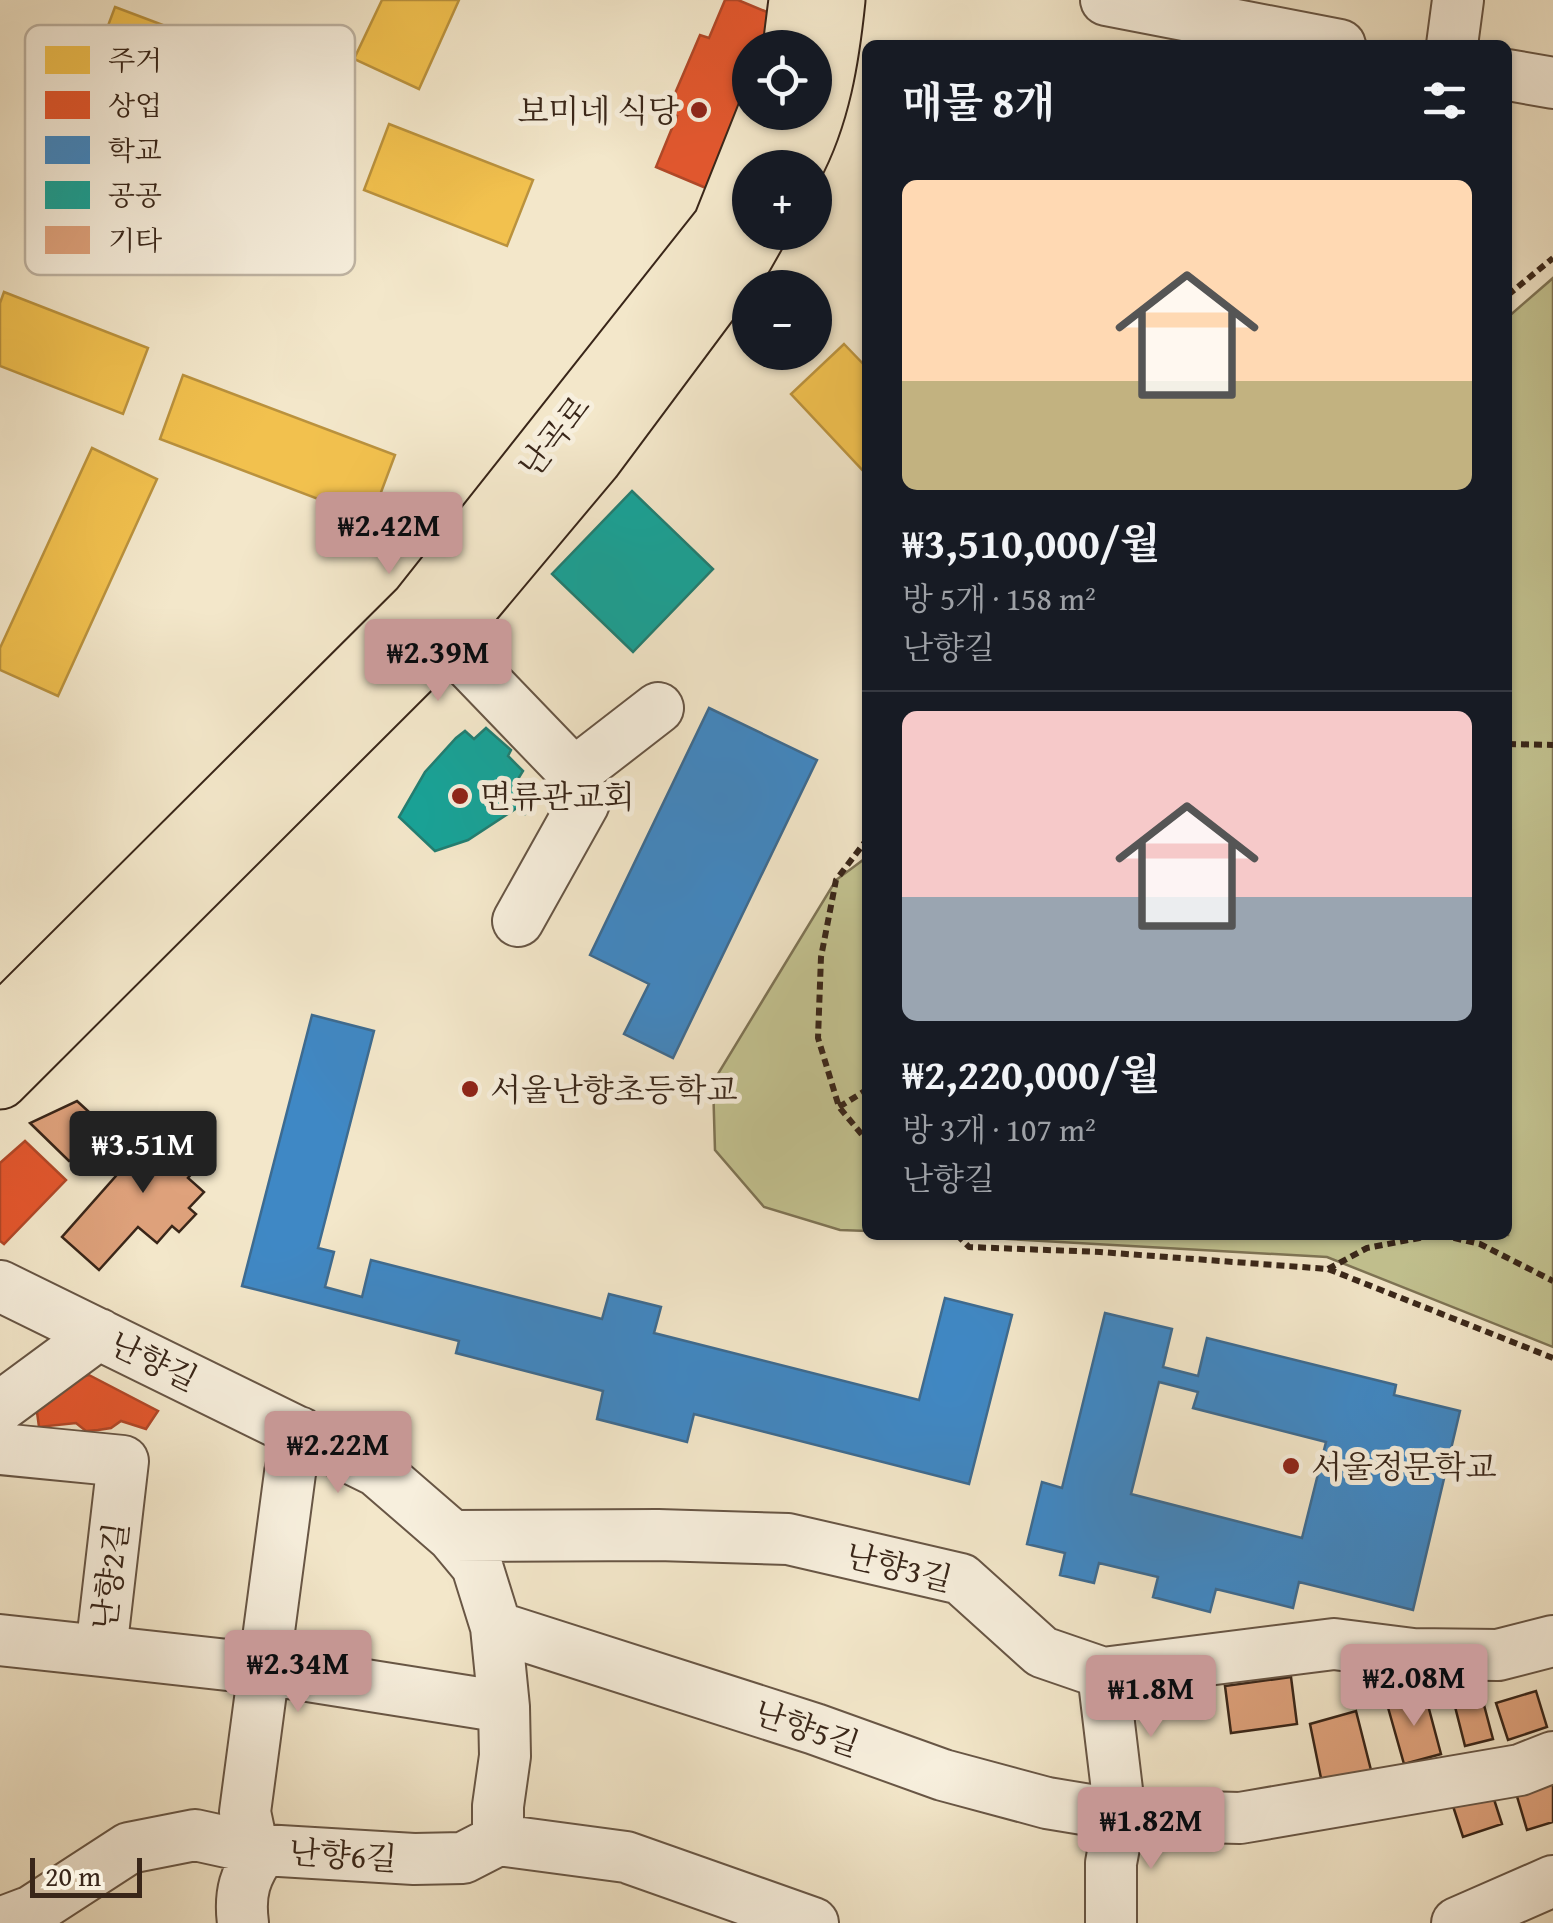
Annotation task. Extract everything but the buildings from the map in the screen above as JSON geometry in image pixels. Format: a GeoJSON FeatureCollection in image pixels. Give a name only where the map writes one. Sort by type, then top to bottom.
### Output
{"type":"FeatureCollection","features":[{"type":"Feature","properties":{"kind":"main road"},"geometry":{"type":"LineString","coordinates":[[794,30],[797,0]]}},
{"type":"Feature","properties":{"kind":"main road"},"geometry":{"type":"LineString","coordinates":[[803,150],[830,69],[837,0]]}},
{"type":"Feature","properties":{"kind":"main road","name":"난곡로"},"geometry":{"type":"LineString","coordinates":[[0,1024],[418,608],[721,225],[759,130]]}},
{"type":"Feature","properties":{"kind":"main road","name":"난곡로"},"geometry":{"type":"LineString","coordinates":[[0,1082],[444,638],[594,460],[749,250]]}},
{"type":"Feature","properties":{"kind":"street"},"geometry":{"type":"LineString","coordinates":[[1106,0],[1314,40]]}},
{"type":"Feature","properties":{"kind":"street"},"geometry":{"type":"LineString","coordinates":[[1453,40],[1458,0]]}},
{"type":"Feature","properties":{"kind":"street"},"geometry":{"type":"LineString","coordinates":[[1512,75],[1553,84]]}},
{"type":"Feature","properties":{"kind":"street"},"geometry":{"type":"LineString","coordinates":[[444,638],[574,772],[584,803],[518,921]]}},
{"type":"Feature","properties":{"kind":"street"},"geometry":{"type":"LineString","coordinates":[[574,772],[658,708]]}},
{"type":"Feature","properties":{"kind":"street","name":"난향길"},"geometry":{"type":"LineString","coordinates":[[0,1286],[377,1471],[452,1536],[477,1566],[496,1627],[505,1756],[498,1840]]}},
{"type":"Feature","properties":{"kind":"street"},"geometry":{"type":"LineString","coordinates":[[0,1407],[98,1334]]}},
{"type":"Feature","properties":{"kind":"street"},"geometry":{"type":"LineString","coordinates":[[258,1850],[245,1812],[290,1473],[300,1432]]}},
{"type":"Feature","properties":{"kind":"street","name":"난향2길"},"geometry":{"type":"LineString","coordinates":[[0,1449],[124,1461],[101,1651],[0,1640]]}},
{"type":"Feature","properties":{"kind":"street","name":"난향3길"},"geometry":{"type":"LineString","coordinates":[[452,1536],[788,1539],[961,1579],[1042,1652],[1103,1673],[1334,1644],[1413,1654],[1498,1655],[1553,1641]]}},
{"type":"Feature","properties":{"kind":"street","name":"난향5길"},"geometry":{"type":"LineString","coordinates":[[496,1627],[815,1729],[943,1776],[1047,1803],[1120,1815],[1240,1818],[1520,1770],[1553,1757]]}},
{"type":"Feature","properties":{"kind":"street"},"geometry":{"type":"LineString","coordinates":[[101,1651],[264,1670],[504,1707]]}},
{"type":"Feature","properties":{"kind":"street"},"geometry":{"type":"LineString","coordinates":[[1103,1673],[1120,1815],[1111,1863],[1111,1923]]}},
{"type":"Feature","properties":{"kind":"street"},"geometry":{"type":"LineString","coordinates":[[0,1923],[32,1911],[129,1848],[196,1835],[258,1850]]}},
{"type":"Feature","properties":{"kind":"street"},"geometry":{"type":"LineString","coordinates":[[498,1840],[626,1858],[813,1923]]}},
{"type":"Feature","properties":{"kind":"street","name":"난향6길"},"geometry":{"type":"LineString","coordinates":[[243,1923],[245,1875],[258,1850],[463,1858],[498,1840]]}},
{"type":"Feature","properties":{"kind":"street"},"geometry":{"type":"LineString","coordinates":[[1457,1923],[1553,1881]]}},
{"type":"Feature","properties":{"kind":"path"},"geometry":{"type":"LineString","coordinates":[[1512,293],[1553,258]]}},
{"type":"Feature","properties":{"kind":"path"},"geometry":{"type":"LineString","coordinates":[[1512,744],[1553,745]]}},
{"type":"Feature","properties":{"kind":"path"},"geometry":{"type":"LineString","coordinates":[[862,846],[836,880],[821,956],[818,1038],[839,1107],[862,1135]]}},
{"type":"Feature","properties":{"kind":"path"},"geometry":{"type":"LineString","coordinates":[[839,1107],[862,1093]]}},
{"type":"Feature","properties":{"kind":"path"},"geometry":{"type":"LineString","coordinates":[[962,1240],[969,1248],[1100,1252],[1328,1268],[1553,1358]]}},
{"type":"Feature","properties":{"kind":"path"},"geometry":{"type":"LineString","coordinates":[[1328,1268],[1367,1248],[1411,1240]]}},
{"type":"Feature","properties":{"kind":"path"},"geometry":{"type":"LineString","coordinates":[[1461,1240],[1480,1244],[1553,1280]]}},
{"type":"Feature","properties":{"kind":"green space"},"geometry":{"type":"Polygon","coordinates":[[[1553,278],[1553,1347],[1327,1257],[1026,1240],[1512,1240],[1512,314],[1553,278]]]}},
{"type":"Feature","properties":{"kind":"green space"},"geometry":{"type":"Polygon","coordinates":[[[862,861],[862,1231],[840,1230],[764,1207],[715,1150],[713,1082],[836,880],[862,861]]]}},
{"type":"Feature","properties":{"kind":"place","name":"보미네 식당"},"geometry":{"type":"Point","coordinates":[699,110]}},
{"type":"Feature","properties":{"kind":"place","name":"면류관교회"},"geometry":{"type":"Point","coordinates":[460,796]}},
{"type":"Feature","properties":{"kind":"place","name":"서울난향초등학교"},"geometry":{"type":"Point","coordinates":[470,1089]}},
{"type":"Feature","properties":{"kind":"place","name":"서울정문학교"},"geometry":{"type":"Point","coordinates":[1291,1466]}}]}
